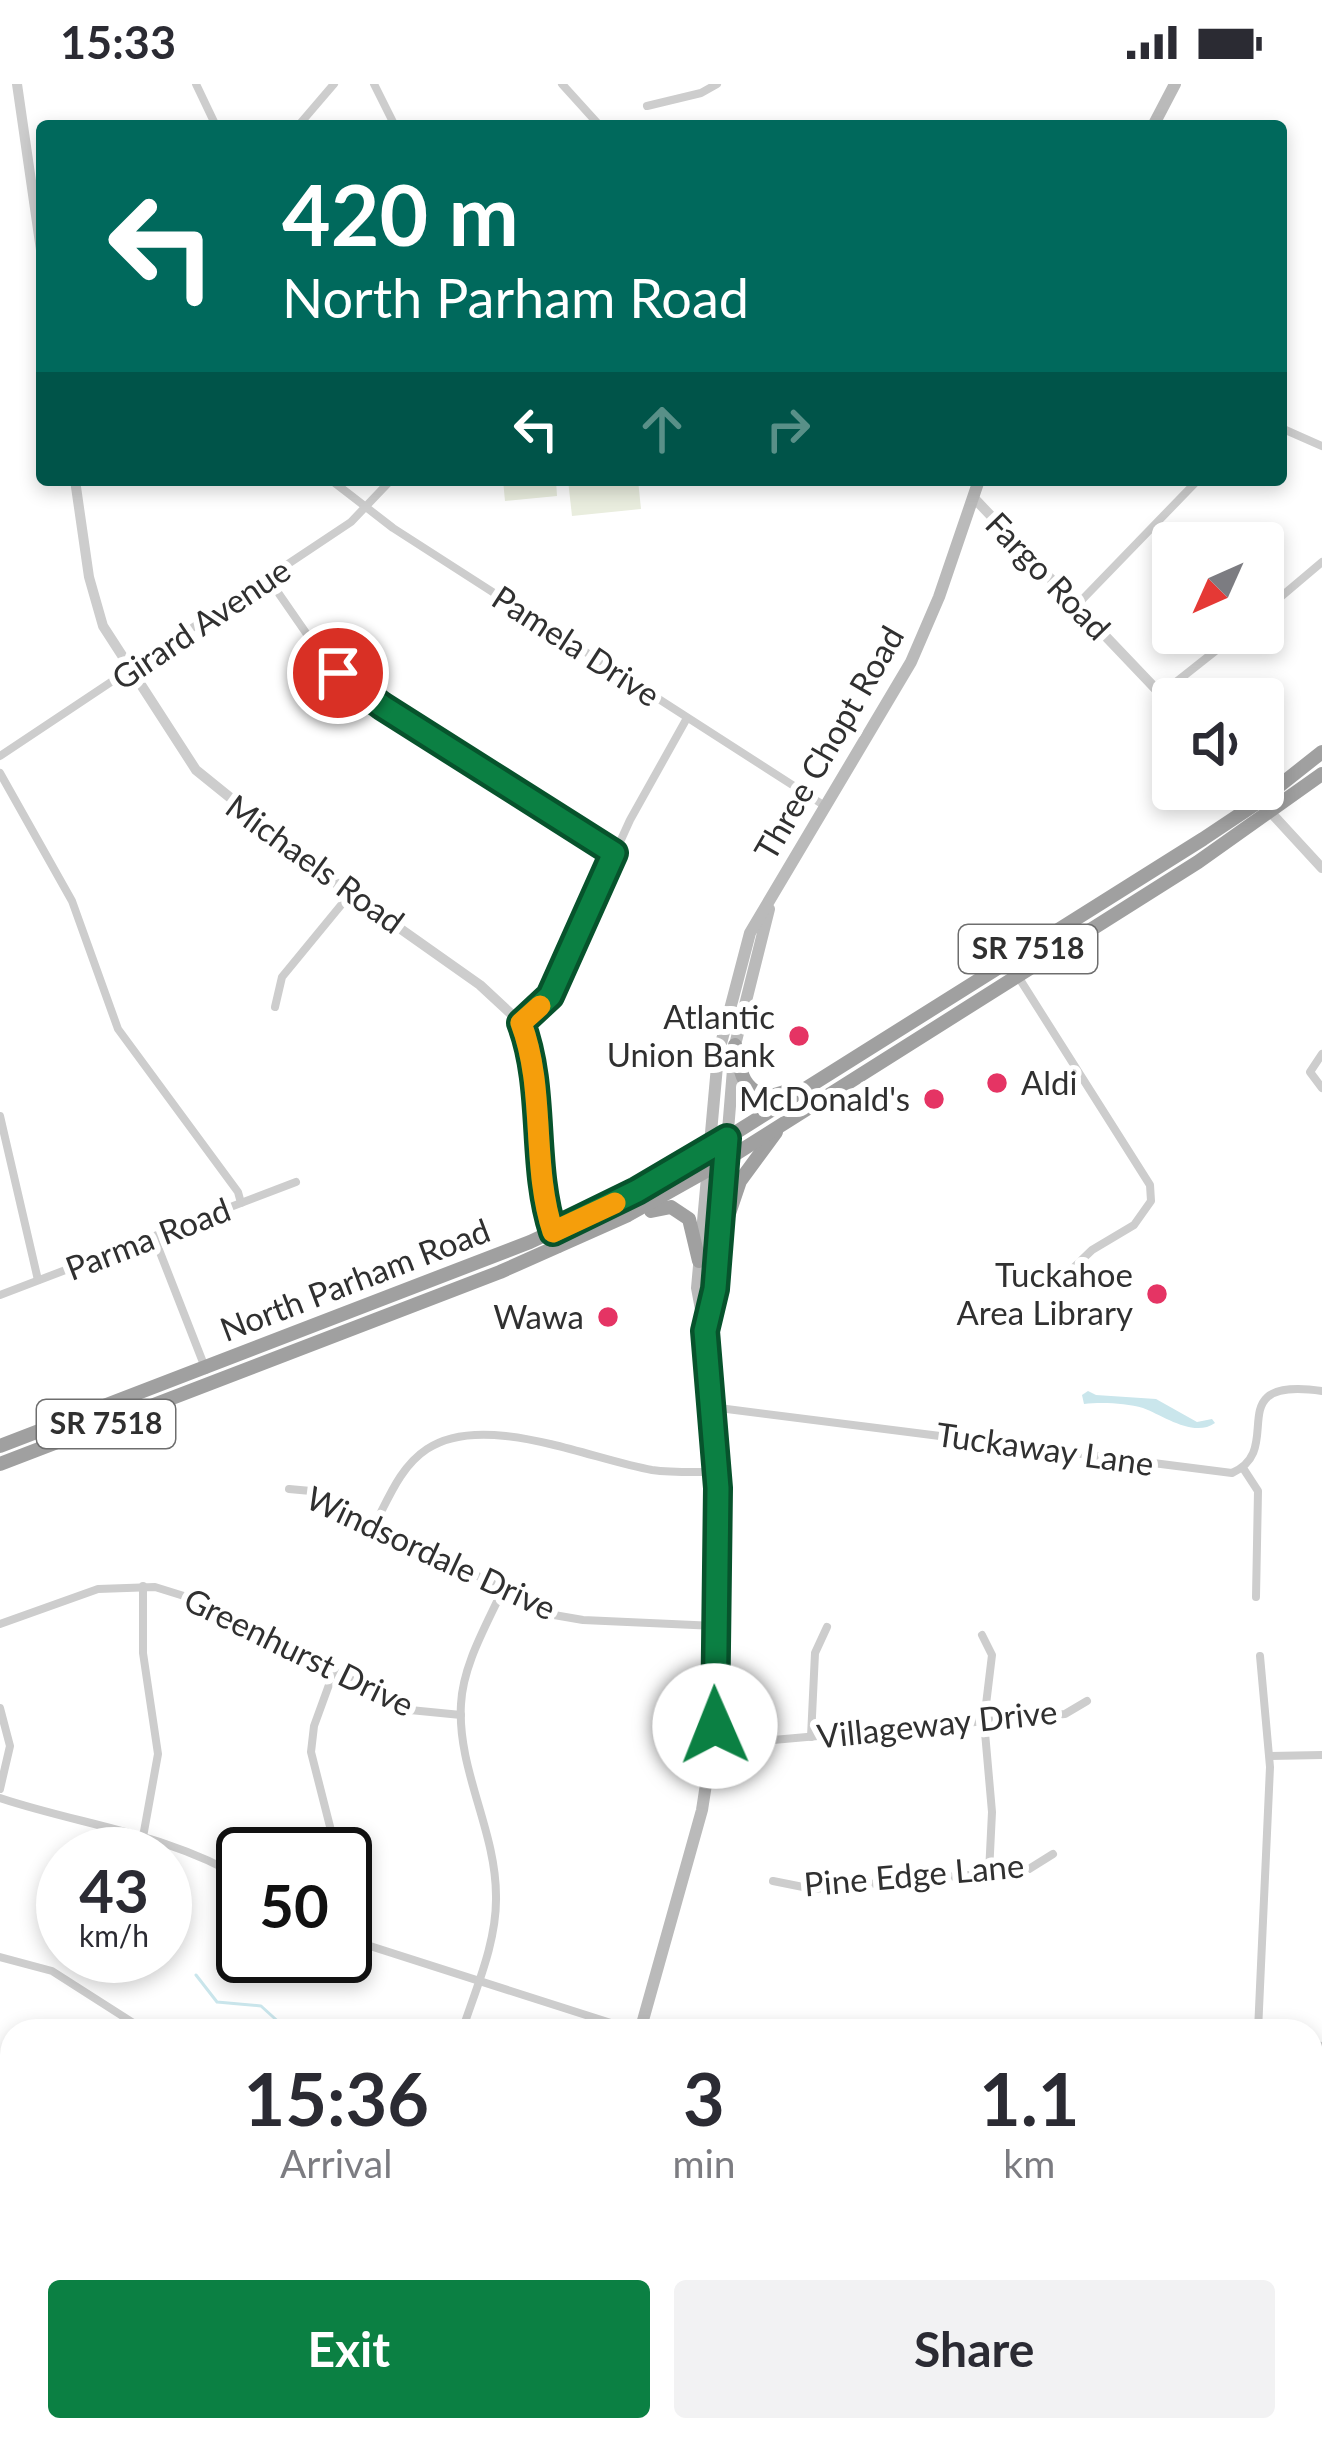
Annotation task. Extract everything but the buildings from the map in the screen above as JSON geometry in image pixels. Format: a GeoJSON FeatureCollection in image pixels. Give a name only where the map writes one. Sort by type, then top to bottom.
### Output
{"type":"FeatureCollection","features":[{"type":"Feature","properties":{"kind":"highway","name":"North Parham Road"},"geometry":{"type":"LineString","coordinates":[[1284,776],[1322,752]]}},
{"type":"Feature","properties":{"kind":"highway","name":"North Parham Road"},"geometry":{"type":"LineString","coordinates":[[0,1464],[559,1248],[628,1215],[726,1160],[1018,976],[1271,813],[1322,774]]}},
{"type":"Feature","properties":{"kind":"highway","name":"North Parham Road"},"geometry":{"type":"LineString","coordinates":[[0,1446],[553,1232],[637,1191],[1008,961],[1232,810]]}},
{"type":"Feature","properties":{"kind":"highway"},"geometry":{"type":"LineString","coordinates":[[735,1045],[746,1084],[768,1097],[846,1064]]}},
{"type":"Feature","properties":{"kind":"highway"},"geometry":{"type":"LineString","coordinates":[[719,1243],[740,1181],[784,1123]]}},
{"type":"Feature","properties":{"kind":"highway"},"geometry":{"type":"LineString","coordinates":[[628,1215],[677,1209],[692,1225],[699,1261]]}},
{"type":"Feature","properties":{"kind":"main road"},"geometry":{"type":"LineString","coordinates":[[1156,120],[1174,84]]}},
{"type":"Feature","properties":{"kind":"main road","name":"Three Chopt Road"},"geometry":{"type":"LineString","coordinates":[[642,2019],[703,1810],[713,1736],[716,1472],[698,1288],[718,1055],[731,992],[750,933],[910,662],[939,597],[977,486]]}},
{"type":"Feature","properties":{"kind":"main road","name":"Three Chopt Road"},"geometry":{"type":"LineString","coordinates":[[705,1331],[715,1289],[735,1045],[772,896]]}},
{"type":"Feature","properties":{"kind":"street"},"geometry":{"type":"LineString","coordinates":[[17,84],[36,215]]}},
{"type":"Feature","properties":{"kind":"street"},"geometry":{"type":"LineString","coordinates":[[196,84],[213,120]]}},
{"type":"Feature","properties":{"kind":"street"},"geometry":{"type":"LineString","coordinates":[[303,120],[334,84]]}},
{"type":"Feature","properties":{"kind":"street"},"geometry":{"type":"LineString","coordinates":[[374,84],[392,120]]}},
{"type":"Feature","properties":{"kind":"street"},"geometry":{"type":"LineString","coordinates":[[562,84],[595,120]]}},
{"type":"Feature","properties":{"kind":"street"},"geometry":{"type":"LineString","coordinates":[[646,106],[717,84]]}},
{"type":"Feature","properties":{"kind":"street"},"geometry":{"type":"LineString","coordinates":[[1287,431],[1322,446]]}},
{"type":"Feature","properties":{"kind":"street","name":"Michaels Road"},"geometry":{"type":"LineString","coordinates":[[76,486],[96,608],[130,673],[212,787],[480,985],[521,1023]]}},
{"type":"Feature","properties":{"kind":"street","name":"Pamela Drive"},"geometry":{"type":"LineString","coordinates":[[338,486],[825,806]]}},
{"type":"Feature","properties":{"kind":"street","name":"Girard Avenue"},"geometry":{"type":"LineString","coordinates":[[0,756],[268,578],[366,508],[386,486]]}},
{"type":"Feature","properties":{"kind":"street"},"geometry":{"type":"LineString","coordinates":[[1076,606],[1192,486]]}},
{"type":"Feature","properties":{"kind":"street","name":"Fargo Road"},"geometry":{"type":"LineString","coordinates":[[973,497],[1152,685]]}},
{"type":"Feature","properties":{"kind":"street"},"geometry":{"type":"LineString","coordinates":[[1284,594],[1322,562]]}},
{"type":"Feature","properties":{"kind":"street"},"geometry":{"type":"LineString","coordinates":[[268,578],[322,656],[356,688],[614,853]]}},
{"type":"Feature","properties":{"kind":"street"},"geometry":{"type":"LineString","coordinates":[[1181,678],[1211,654]]}},
{"type":"Feature","properties":{"kind":"street"},"geometry":{"type":"LineString","coordinates":[[559,1248],[547,1206],[531,1061],[521,1023],[550,996],[614,853],[687,718]]}},
{"type":"Feature","properties":{"kind":"street"},"geometry":{"type":"LineString","coordinates":[[0,773],[72,901],[118,1029],[238,1192],[241,1203]]}},
{"type":"Feature","properties":{"kind":"street"},"geometry":{"type":"LineString","coordinates":[[1268,810],[1322,868]]}},
{"type":"Feature","properties":{"kind":"street"},"geometry":{"type":"LineString","coordinates":[[275,1007],[283,977],[351,893]]}},
{"type":"Feature","properties":{"kind":"street"},"geometry":{"type":"LineString","coordinates":[[1008,961],[1150,1185],[1151,1201],[1134,1225],[1092,1250],[1065,1276],[1033,1281]]}},
{"type":"Feature","properties":{"kind":"street"},"geometry":{"type":"LineString","coordinates":[[1322,1054],[1310,1072],[1322,1088]]}},
{"type":"Feature","properties":{"kind":"street"},"geometry":{"type":"LineString","coordinates":[[0,1116],[38,1280]]}},
{"type":"Feature","properties":{"kind":"street","name":"Parma Road"},"geometry":{"type":"LineString","coordinates":[[0,1295],[296,1182]]}},
{"type":"Feature","properties":{"kind":"street"},"geometry":{"type":"LineString","coordinates":[[154,1238],[212,1383]]}},
{"type":"Feature","properties":{"kind":"street"},"geometry":{"type":"LineString","coordinates":[[1256,1597],[1258,1491],[1243,1468],[1254,1448],[1259,1411],[1267,1396],[1281,1388],[1322,1391]]}},
{"type":"Feature","properties":{"kind":"street","name":"Tuckaway Lane"},"geometry":{"type":"LineString","coordinates":[[711,1407],[1225,1473],[1243,1468]]}},
{"type":"Feature","properties":{"kind":"street"},"geometry":{"type":"LineString","coordinates":[[375,1524],[410,1464],[429,1448],[460,1435],[495,1435],[650,1469],[716,1472]]}},
{"type":"Feature","properties":{"kind":"street","name":"Windsordale Drive"},"geometry":{"type":"LineString","coordinates":[[289,1489],[311,1491],[538,1609],[569,1618],[716,1626]]}},
{"type":"Feature","properties":{"kind":"street"},"geometry":{"type":"LineString","coordinates":[[143,1586],[142,1643],[158,1754],[144,1827]]}},
{"type":"Feature","properties":{"kind":"street","name":"Greenhurst Drive"},"geometry":{"type":"LineString","coordinates":[[0,1624],[98,1589],[143,1586],[171,1590],[410,1710],[461,1715]]}},
{"type":"Feature","properties":{"kind":"street"},"geometry":{"type":"LineString","coordinates":[[466,2019],[492,1936],[495,1874],[461,1715],[467,1672],[502,1591]]}},
{"type":"Feature","properties":{"kind":"street"},"geometry":{"type":"LineString","coordinates":[[811,1737],[815,1653],[827,1628]]}},
{"type":"Feature","properties":{"kind":"street"},"geometry":{"type":"LineString","coordinates":[[982,1635],[992,1655],[984,1721],[992,1812],[988,1873]]}},
{"type":"Feature","properties":{"kind":"street"},"geometry":{"type":"LineString","coordinates":[[1259,2019],[1270,1756],[1260,1656]]}},
{"type":"Feature","properties":{"kind":"street"},"geometry":{"type":"LineString","coordinates":[[330,1827],[311,1752],[314,1726],[334,1671]]}},
{"type":"Feature","properties":{"kind":"street","name":"Villageway Drive"},"geometry":{"type":"LineString","coordinates":[[713,1736],[748,1741],[1065,1714],[1087,1701]]}},
{"type":"Feature","properties":{"kind":"street"},"geometry":{"type":"LineString","coordinates":[[0,1708],[10,1746],[0,1793],[107,1827]]}},
{"type":"Feature","properties":{"kind":"street"},"geometry":{"type":"LineString","coordinates":[[1270,1756],[1322,1755]]}},
{"type":"Feature","properties":{"kind":"street","name":"Pine Edge Lane"},"geometry":{"type":"LineString","coordinates":[[773,1881],[813,1889],[988,1873],[1029,1869],[1054,1854]]}},
{"type":"Feature","properties":{"kind":"street"},"geometry":{"type":"LineString","coordinates":[[372,1947],[600,2019]]}},
{"type":"Feature","properties":{"kind":"street"},"geometry":{"type":"LineString","coordinates":[[0,1957],[52,1971],[125,2019]]}},
{"type":"Feature","properties":{"kind":"shaded area"},"geometry":{"type":"Polygon","coordinates":[[[504,486],[556,486],[557,496],[505,501],[504,486]]]}},
{"type":"Feature","properties":{"kind":"shaded area"},"geometry":{"type":"Polygon","coordinates":[[[569,486],[639,486],[641,509],[572,516],[569,486]]]}},
{"type":"Feature","properties":{"kind":"water"},"geometry":{"type":"Polygon","coordinates":[[[1088,1391],[1156,1399],[1197,1422],[1212,1419],[1215,1423],[1189,1427],[1136,1406],[1084,1404],[1082,1395],[1088,1391]]]}},
{"type":"Feature","properties":{"kind":"waterway"},"geometry":{"type":"LineString","coordinates":[[196,1975],[217,2002],[261,2006],[275,2019]]}},
{"type":"Feature","properties":{"kind":"slow traffic"},"geometry":{"type":"LineString","coordinates":[[540,1006],[521,1023],[531,1061],[553,1232],[615,1203]]}},
{"type":"Feature","properties":{"kind":"place","name":"Atlantic Union Bank"},"geometry":{"type":"Point","coordinates":[799,1036]}},
{"type":"Feature","properties":{"kind":"place","name":"Aldi"},"geometry":{"type":"Point","coordinates":[997,1083]}},
{"type":"Feature","properties":{"kind":"place","name":"McDonald's"},"geometry":{"type":"Point","coordinates":[934,1099]}},
{"type":"Feature","properties":{"kind":"place","name":"Tuckahoe Area Library"},"geometry":{"type":"Point","coordinates":[1157,1294]}},
{"type":"Feature","properties":{"kind":"place","name":"Wawa"},"geometry":{"type":"Point","coordinates":[608,1317]}},
{"type":"Feature","properties":{"kind":"route"},"geometry":{"type":"LineString","coordinates":[[338,673],[382,706],[614,853],[550,996],[521,1023],[531,1061],[553,1232],[637,1191],[727,1138],[715,1289],[705,1331],[718,1488],[715,1726]]}}]}
